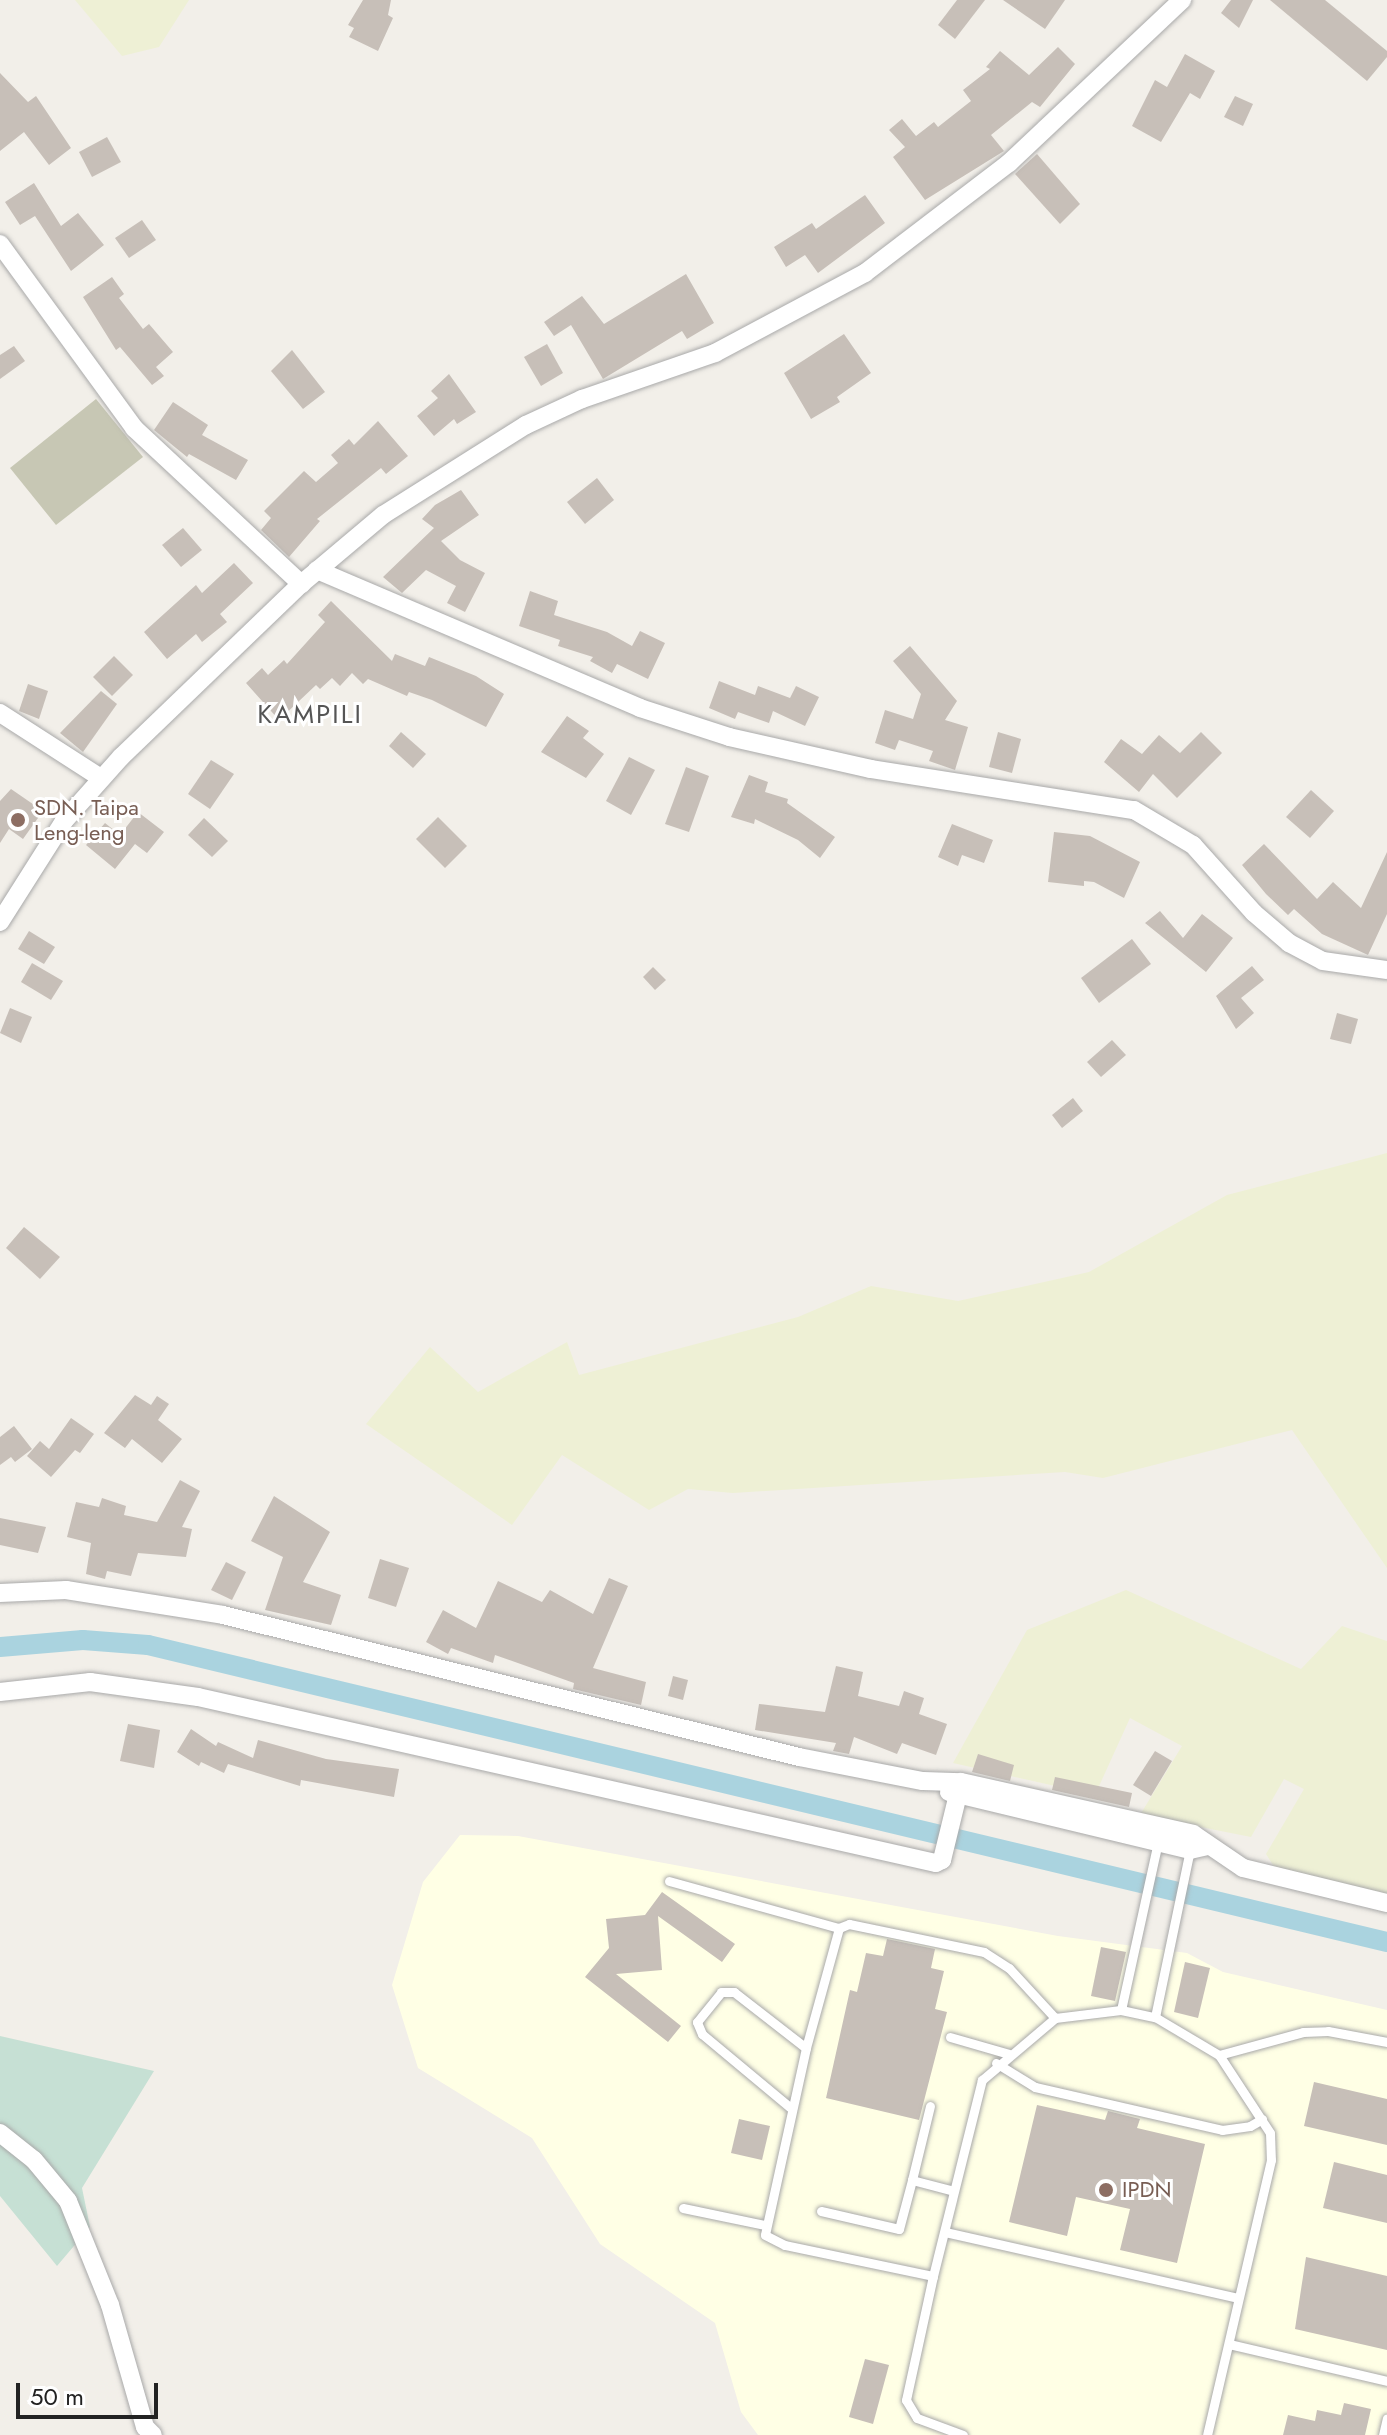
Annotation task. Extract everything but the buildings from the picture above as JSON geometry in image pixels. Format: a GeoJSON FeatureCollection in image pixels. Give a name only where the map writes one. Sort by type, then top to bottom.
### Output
{"type":"FeatureCollection","features":[{"type":"Feature","properties":{"kind":"street"},"geometry":{"type":"LineString","coordinates":[[0,922],[37,859],[101,778],[301,584],[406,499],[526,425],[582,399],[715,353],[865,273],[1009,163],[1182,0]]}},
{"type":"Feature","properties":{"kind":"street"},"geometry":{"type":"LineString","coordinates":[[0,244],[134,428],[301,584]]}},
{"type":"Feature","properties":{"kind":"street"},"geometry":{"type":"LineString","coordinates":[[317,570],[640,708],[729,737],[871,769],[1134,810],[1193,845],[1254,913],[1289,943],[1323,961],[1387,970]]}},
{"type":"Feature","properties":{"kind":"street"},"geometry":{"type":"LineString","coordinates":[[0,713],[101,778]]}},
{"type":"Feature","properties":{"kind":"street"},"geometry":{"type":"LineString","coordinates":[[0,1593],[66,1590],[223,1615],[574,1705],[923,1781],[958,1795],[1195,1847],[1259,1873],[1387,1903]]}},
{"type":"Feature","properties":{"kind":"street"},"geometry":{"type":"LineString","coordinates":[[0,1692],[90,1682],[163,1691],[936,1863],[943,1855],[958,1795]]}},
{"type":"Feature","properties":{"kind":"street"},"geometry":{"type":"LineString","coordinates":[[0,2133],[34,2160],[74,2214],[110,2305],[146,2432]]}},
{"type":"Feature","properties":{"kind":"lane"},"geometry":{"type":"LineString","coordinates":[[1121,2010],[1158,1840]]}},
{"type":"Feature","properties":{"kind":"lane"},"geometry":{"type":"LineString","coordinates":[[1155,2017],[1195,1847]]}},
{"type":"Feature","properties":{"kind":"lane"},"geometry":{"type":"LineString","coordinates":[[669,1881],[839,1928],[849,1924],[984,1952],[1009,1968],[1055,2018]]}},
{"type":"Feature","properties":{"kind":"lane"},"geometry":{"type":"LineString","coordinates":[[839,1928],[806,2048],[765,2235],[773,2242],[933,2276]]}},
{"type":"Feature","properties":{"kind":"lane"},"geometry":{"type":"LineString","coordinates":[[792,2109],[702,2034],[697,2022],[721,1992],[734,1992],[806,2048]]}},
{"type":"Feature","properties":{"kind":"lane"},"geometry":{"type":"LineString","coordinates":[[963,2435],[917,2418],[906,2400],[982,2080],[996,2063],[1055,2018],[1121,2010],[1155,2017],[1219,2055],[1270,2133],[1271,2160],[1207,2435]]}},
{"type":"Feature","properties":{"kind":"lane"},"geometry":{"type":"LineString","coordinates":[[1219,2055],[1303,2032],[1328,2031],[1387,2042]]}},
{"type":"Feature","properties":{"kind":"lane"},"geometry":{"type":"LineString","coordinates":[[950,2037],[1009,2054]]}},
{"type":"Feature","properties":{"kind":"lane"},"geometry":{"type":"LineString","coordinates":[[996,2063],[1035,2087],[1222,2130],[1250,2126],[1262,2119]]}},
{"type":"Feature","properties":{"kind":"lane"},"geometry":{"type":"LineString","coordinates":[[821,2211],[899,2229],[930,2106]]}},
{"type":"Feature","properties":{"kind":"lane"},"geometry":{"type":"LineString","coordinates":[[912,2180],[954,2191]]}},
{"type":"Feature","properties":{"kind":"lane"},"geometry":{"type":"LineString","coordinates":[[683,2208],[765,2225]]}},
{"type":"Feature","properties":{"kind":"lane"},"geometry":{"type":"LineString","coordinates":[[945,2232],[1238,2298]]}},
{"type":"Feature","properties":{"kind":"lane"},"geometry":{"type":"LineString","coordinates":[[1229,2344],[1387,2381]]}},
{"type":"Feature","properties":{"kind":"lane"},"geometry":{"type":"LineString","coordinates":[[1383,2435],[1387,2418]]}},
{"type":"Feature","properties":{"kind":"shaded area"},"geometry":{"type":"Polygon","coordinates":[[[75,0],[189,0],[159,47],[122,56],[75,0]]]}},
{"type":"Feature","properties":{"kind":"shaded area"},"geometry":{"type":"Polygon","coordinates":[[[96,399],[143,457],[56,525],[10,468],[96,399]]]}},
{"type":"Feature","properties":{"kind":"shaded area"},"geometry":{"type":"Polygon","coordinates":[[[1387,1153],[1387,1568],[1292,1430],[1103,1478],[1065,1472],[733,1493],[688,1489],[649,1510],[562,1455],[512,1525],[366,1424],[430,1347],[478,1392],[567,1342],[579,1375],[798,1317],[871,1286],[958,1301],[1089,1272],[1227,1195],[1387,1153]]]}},
{"type":"Feature","properties":{"kind":"shaded area"},"geometry":{"type":"Polygon","coordinates":[[[1126,1590],[1301,1669],[1342,1626],[1387,1641],[1387,1899],[1280,1876],[1266,1854],[1304,1789],[1284,1779],[1251,1837],[1140,1815],[1182,1746],[1130,1718],[1095,1795],[953,1763],[1027,1630],[1126,1590]]]}},
{"type":"Feature","properties":{"kind":"shaded area"},"geometry":{"type":"Polygon","coordinates":[[[460,1835],[518,1836],[1058,1936],[1187,1953],[1223,1972],[1387,2010],[1387,2435],[758,2435],[741,2412],[715,2323],[600,2244],[532,2138],[418,2068],[392,1985],[423,1882],[460,1835]]]}},
{"type":"Feature","properties":{"kind":"shaded area"},"geometry":{"type":"Polygon","coordinates":[[[0,2036],[154,2071],[82,2188],[90,2227],[57,2266],[0,2196],[0,2036]]]}},
{"type":"Feature","properties":{"kind":"waterway"},"geometry":{"type":"LineString","coordinates":[[0,1647],[83,1640],[148,1645],[1387,1942]]}},
{"type":"Feature","properties":{"kind":"place","name":"SDN. Taipa Leng-leng"},"geometry":{"type":"Point","coordinates":[18,820]}},
{"type":"Feature","properties":{"kind":"place","name":"IPDN"},"geometry":{"type":"Point","coordinates":[1106,2190]}},
{"type":"Feature","properties":{"kind":"district","name":"KAMPILI"},"geometry":{"type":"Point","coordinates":[310,715]}}]}
